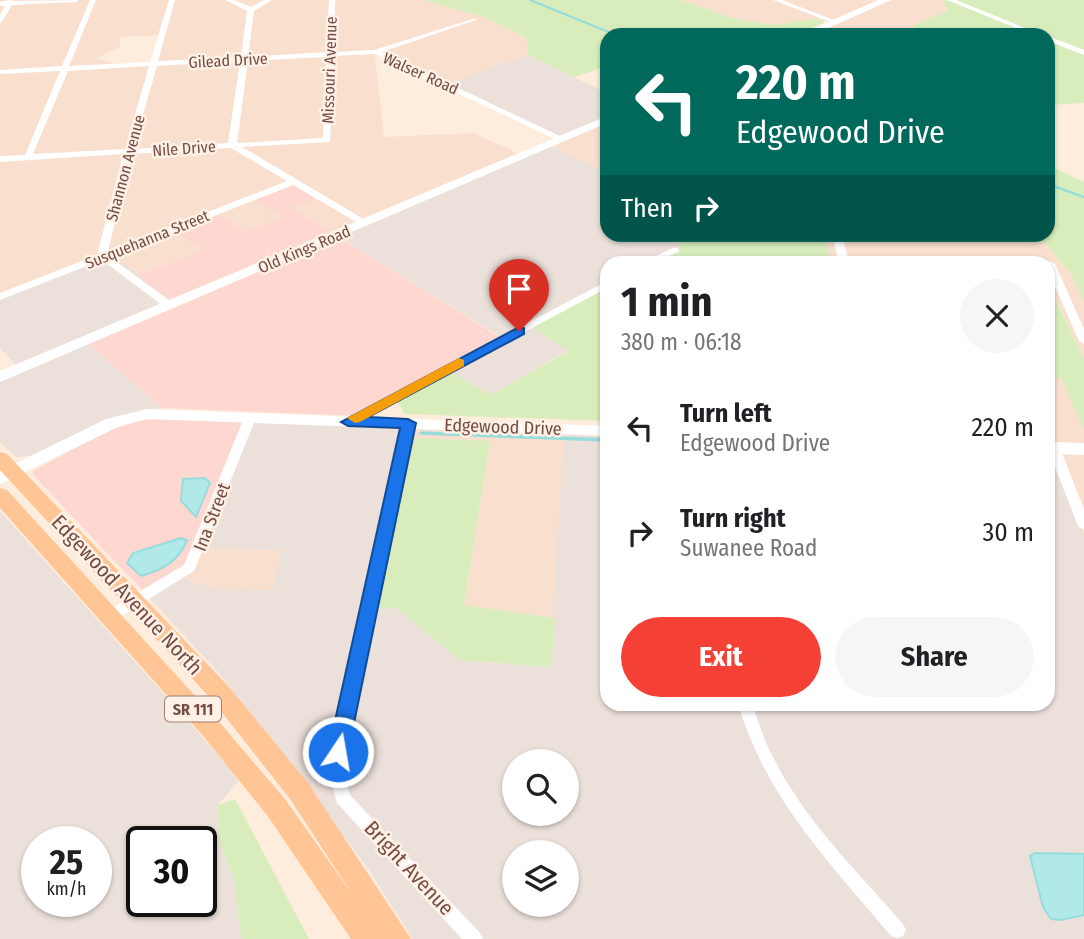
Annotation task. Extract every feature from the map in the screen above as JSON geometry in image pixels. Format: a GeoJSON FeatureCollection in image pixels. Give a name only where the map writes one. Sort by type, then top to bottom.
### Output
{"type":"FeatureCollection","features":[{"type":"Feature","properties":{"kind":"main road"},"geometry":{"type":"LineString","coordinates":[[821,28],[886,0]]}},
{"type":"Feature","properties":{"kind":"main road","name":"Old Kings Road"},"geometry":{"type":"LineString","coordinates":[[0,377],[600,122]]}},
{"type":"Feature","properties":{"kind":"main road","name":"Edgewood Drive"},"geometry":{"type":"LineString","coordinates":[[5,469],[112,424],[146,414],[600,431]]}},
{"type":"Feature","properties":{"kind":"main road"},"geometry":{"type":"LineString","coordinates":[[1055,448],[1084,449]]}},
{"type":"Feature","properties":{"kind":"main road","name":"Edgewood Avenue North"},"geometry":{"type":"LineString","coordinates":[[5,469],[221,694],[299,791],[397,939]]}},
{"type":"Feature","properties":{"kind":"main road","name":"Edgewood Avenue North"},"geometry":{"type":"LineString","coordinates":[[0,495],[212,730],[276,807],[367,939]]}},
{"type":"Feature","properties":{"kind":"street"},"geometry":{"type":"LineString","coordinates":[[0,4],[76,0]]}},
{"type":"Feature","properties":{"kind":"street"},"geometry":{"type":"LineString","coordinates":[[28,158],[93,0]]}},
{"type":"Feature","properties":{"kind":"street","name":"Shannon Avenue"},"geometry":{"type":"LineString","coordinates":[[102,257],[128,152],[172,0]]}},
{"type":"Feature","properties":{"kind":"street"},"geometry":{"type":"LineString","coordinates":[[228,0],[250,10]]}},
{"type":"Feature","properties":{"kind":"street"},"geometry":{"type":"LineString","coordinates":[[250,10],[270,0]]}},
{"type":"Feature","properties":{"kind":"street","name":"Missouri Avenue"},"geometry":{"type":"LineString","coordinates":[[327,140],[331,0]]}},
{"type":"Feature","properties":{"kind":"street"},"geometry":{"type":"LineString","coordinates":[[776,0],[835,22]]}},
{"type":"Feature","properties":{"kind":"street"},"geometry":{"type":"LineString","coordinates":[[950,0],[966,2],[1024,28]]}},
{"type":"Feature","properties":{"kind":"street"},"geometry":{"type":"LineString","coordinates":[[0,21],[11,2]]}},
{"type":"Feature","properties":{"kind":"street"},"geometry":{"type":"LineString","coordinates":[[250,10],[232,145],[364,223]]}},
{"type":"Feature","properties":{"kind":"street","name":"Walser Road"},"geometry":{"type":"LineString","coordinates":[[375,52],[474,19]]}},
{"type":"Feature","properties":{"kind":"street"},"geometry":{"type":"LineString","coordinates":[[1055,41],[1084,52]]}},
{"type":"Feature","properties":{"kind":"street","name":"Gilead Drive"},"geometry":{"type":"LineString","coordinates":[[81,68],[375,52]]}},
{"type":"Feature","properties":{"kind":"street","name":"Walser Road"},"geometry":{"type":"LineString","coordinates":[[375,52],[562,139]]}},
{"type":"Feature","properties":{"kind":"street"},"geometry":{"type":"LineString","coordinates":[[0,72],[81,68]]}},
{"type":"Feature","properties":{"kind":"street","name":"Nile Drive"},"geometry":{"type":"LineString","coordinates":[[0,159],[327,140]]}},
{"type":"Feature","properties":{"kind":"street","name":"Susquehanna Street"},"geometry":{"type":"LineString","coordinates":[[0,297],[295,181]]}},
{"type":"Feature","properties":{"kind":"street"},"geometry":{"type":"LineString","coordinates":[[662,256],[675,250]]}},
{"type":"Feature","properties":{"kind":"street"},"geometry":{"type":"LineString","coordinates":[[102,257],[170,306]]}},
{"type":"Feature","properties":{"kind":"street"},"geometry":{"type":"LineString","coordinates":[[1055,275],[1084,341]]}},
{"type":"Feature","properties":{"kind":"street"},"geometry":{"type":"LineString","coordinates":[[348,422],[600,288]]}},
{"type":"Feature","properties":{"kind":"street","name":"Ina Street"},"geometry":{"type":"LineString","coordinates":[[110,616],[181,575],[195,559],[250,418]]}},
{"type":"Feature","properties":{"kind":"street"},"geometry":{"type":"LineString","coordinates":[[343,799],[335,767],[408,423]]}},
{"type":"Feature","properties":{"kind":"street"},"geometry":{"type":"LineString","coordinates":[[1055,458],[1084,527]]}},
{"type":"Feature","properties":{"kind":"street"},"geometry":{"type":"LineString","coordinates":[[747,711],[751,730],[781,784],[897,930]]}},
{"type":"Feature","properties":{"kind":"street","name":"Bright Avenue"},"geometry":{"type":"LineString","coordinates":[[343,799],[474,939]]}},
{"type":"Feature","properties":{"kind":"shaded area"},"geometry":{"type":"Polygon","coordinates":[[[0,0],[423,0],[481,16],[526,37],[528,55],[443,85],[375,55],[384,137],[474,133],[519,154],[332,233],[293,208],[255,200],[282,217],[244,232],[176,231],[203,249],[138,275],[113,255],[0,299],[0,0]],[[159,35],[119,37],[121,47],[96,58],[114,63],[151,63],[159,35]]]}},
{"type":"Feature","properties":{"kind":"shaded area"},"geometry":{"type":"Polygon","coordinates":[[[681,0],[879,0],[828,22],[815,19],[773,25],[735,19],[681,0]]]}},
{"type":"Feature","properties":{"kind":"shaded area"},"geometry":{"type":"Polygon","coordinates":[[[891,0],[946,0],[942,2],[950,10],[913,26],[915,28],[826,28],[891,0]]]}},
{"type":"Feature","properties":{"kind":"shaded area"},"geometry":{"type":"Polygon","coordinates":[[[528,55],[600,90],[600,119],[556,138],[443,85],[528,55]]]}},
{"type":"Feature","properties":{"kind":"shaded area"},"geometry":{"type":"Polygon","coordinates":[[[600,125],[600,170],[552,146],[600,125]]]}},
{"type":"Feature","properties":{"kind":"shaded area"},"geometry":{"type":"Polygon","coordinates":[[[552,146],[600,170],[600,242],[682,242],[678,250],[666,256],[600,256],[600,292],[533,327],[569,350],[490,395],[450,371],[506,340],[338,237],[552,146]]]}},
{"type":"Feature","properties":{"kind":"shaded area"},"geometry":{"type":"Polygon","coordinates":[[[296,184],[317,198],[293,208],[332,233],[172,302],[138,275],[202,250],[175,231],[219,214],[244,232],[282,217],[254,200],[296,184]]]}},
{"type":"Feature","properties":{"kind":"shaded area"},"geometry":{"type":"Polygon","coordinates":[[[338,237],[506,341],[365,416],[162,408],[88,344],[338,237]]]}},
{"type":"Feature","properties":{"kind":"shaded area"},"geometry":{"type":"Polygon","coordinates":[[[826,242],[1045,243],[1071,274],[1084,302],[1084,359],[1055,301],[1055,256],[829,256],[826,242]]]}},
{"type":"Feature","properties":{"kind":"shaded area"},"geometry":{"type":"Polygon","coordinates":[[[113,255],[172,302],[16,365],[0,348],[0,299],[113,255]]]}},
{"type":"Feature","properties":{"kind":"shaded area"},"geometry":{"type":"Polygon","coordinates":[[[88,344],[162,408],[133,413],[39,455],[16,457],[0,442],[0,382],[88,344]]]}},
{"type":"Feature","properties":{"kind":"shaded area"},"geometry":{"type":"Polygon","coordinates":[[[1055,378],[1061,378],[1084,431],[1084,443],[1055,442],[1055,378]]]}},
{"type":"Feature","properties":{"kind":"shaded area"},"geometry":{"type":"Polygon","coordinates":[[[155,419],[243,420],[186,564],[143,591],[34,476],[33,471],[105,432],[132,422],[155,419]]]}},
{"type":"Feature","properties":{"kind":"shaded area"},"geometry":{"type":"Polygon","coordinates":[[[243,420],[414,427],[374,606],[396,608],[460,660],[550,667],[564,433],[600,435],[600,711],[1055,711],[1055,466],[1084,537],[1084,939],[413,939],[367,867],[218,672],[143,591],[171,573],[212,589],[273,590],[281,550],[192,548],[243,420]]]}},
{"type":"Feature","properties":{"kind":"shaded area"},"geometry":{"type":"Polygon","coordinates":[[[414,427],[564,433],[555,618],[464,605],[490,442],[411,438],[414,427]]]}},
{"type":"Feature","properties":{"kind":"shaded area"},"geometry":{"type":"Polygon","coordinates":[[[1055,451],[1084,453],[1084,537],[1055,464],[1055,451]]]}},
{"type":"Feature","properties":{"kind":"shaded area"},"geometry":{"type":"Polygon","coordinates":[[[0,511],[240,779],[218,805],[219,842],[234,878],[241,939],[0,939],[0,511]]]}},
{"type":"Feature","properties":{"kind":"shaded area"},"geometry":{"type":"Polygon","coordinates":[[[192,548],[282,550],[273,591],[212,589],[171,573],[192,548]]]}},
{"type":"Feature","properties":{"kind":"green space"},"geometry":{"type":"Polygon","coordinates":[[[423,0],[681,0],[735,19],[773,25],[815,19],[825,22],[811,28],[600,28],[600,68],[574,77],[528,55],[526,37],[481,16],[423,0]]]}},
{"type":"Feature","properties":{"kind":"green space"},"geometry":{"type":"Polygon","coordinates":[[[1084,0],[1084,103],[1055,105],[1055,28],[913,26],[949,10],[942,2],[1084,0]]]}},
{"type":"Feature","properties":{"kind":"green space"},"geometry":{"type":"Polygon","coordinates":[[[1055,168],[1084,182],[1084,302],[1071,274],[1045,243],[1040,242],[1055,242],[1055,168]]]}},
{"type":"Feature","properties":{"kind":"green space"},"geometry":{"type":"Polygon","coordinates":[[[682,242],[826,242],[829,256],[666,256],[678,250],[682,242]]]}},
{"type":"Feature","properties":{"kind":"green space"},"geometry":{"type":"Polygon","coordinates":[[[600,292],[600,421],[405,414],[396,400],[450,371],[490,395],[569,351],[532,327],[600,292]]]}},
{"type":"Feature","properties":{"kind":"green space"},"geometry":{"type":"Polygon","coordinates":[[[1055,300],[1084,359],[1084,431],[1061,378],[1055,378],[1055,300]]]}},
{"type":"Feature","properties":{"kind":"green space"},"geometry":{"type":"Polygon","coordinates":[[[411,438],[490,441],[464,605],[555,618],[551,667],[460,660],[396,608],[373,607],[411,438]]]}},
{"type":"Feature","properties":{"kind":"green space"},"geometry":{"type":"Polygon","coordinates":[[[235,799],[309,939],[241,939],[234,878],[219,842],[218,805],[235,799]]]}},
{"type":"Feature","properties":{"kind":"water"},"geometry":{"type":"Polygon","coordinates":[[[205,478],[210,483],[196,517],[181,501],[183,479],[205,478]]]}},
{"type":"Feature","properties":{"kind":"water"},"geometry":{"type":"Polygon","coordinates":[[[181,538],[187,540],[179,554],[157,571],[141,576],[127,563],[133,553],[181,538]]]}},
{"type":"Feature","properties":{"kind":"water"},"geometry":{"type":"Polygon","coordinates":[[[1035,853],[1084,854],[1084,915],[1061,920],[1051,919],[1043,907],[1030,856],[1035,853]]]}},
{"type":"Feature","properties":{"kind":"waterway"},"geometry":{"type":"LineString","coordinates":[[530,0],[600,28]]}},
{"type":"Feature","properties":{"kind":"waterway"},"geometry":{"type":"LineString","coordinates":[[1055,187],[1084,197]]}},
{"type":"Feature","properties":{"kind":"waterway"},"geometry":{"type":"LineString","coordinates":[[421,433],[600,440]]}},
{"type":"Feature","properties":{"kind":"slow traffic"},"geometry":{"type":"LineString","coordinates":[[355,418],[459,363]]}},
{"type":"Feature","properties":{"kind":"route"},"geometry":{"type":"LineString","coordinates":[[338,752],[408,423],[348,422],[519,331]]}}]}
